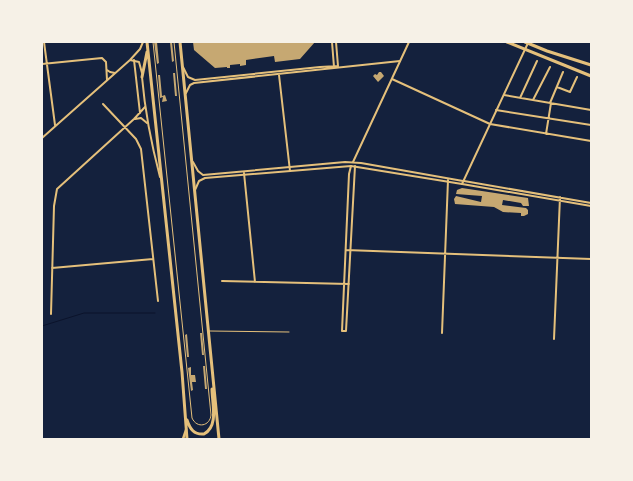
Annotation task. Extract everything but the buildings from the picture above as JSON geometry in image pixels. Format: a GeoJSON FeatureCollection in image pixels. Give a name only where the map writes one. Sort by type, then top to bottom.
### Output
{"type":"FeatureCollection","features":[{"type":"Feature","properties":{"kind":"main road"},"geometry":{"type":"LineString","coordinates":[[148,42],[182,372],[187,439]]}},
{"type":"Feature","properties":{"kind":"main road"},"geometry":{"type":"LineString","coordinates":[[180,42],[219,439]]}},
{"type":"Feature","properties":{"kind":"main road"},"geometry":{"type":"LineString","coordinates":[[507,42],[591,75]]}},
{"type":"Feature","properties":{"kind":"main road"},"geometry":{"type":"LineString","coordinates":[[526,43],[591,65]]}},
{"type":"Feature","properties":{"kind":"main road"},"geometry":{"type":"LineString","coordinates":[[142,77],[148,48]]}},
{"type":"Feature","properties":{"kind":"main road"},"geometry":{"type":"LineString","coordinates":[[185,414],[190,428],[195,433],[204,434],[211,429],[213,421],[212,374]]}},
{"type":"Feature","properties":{"kind":"main road"},"geometry":{"type":"LineString","coordinates":[[183,439],[186,430]]}},
{"type":"Feature","properties":{"kind":"street"},"geometry":{"type":"LineString","coordinates":[[44,42],[55,125]]}},
{"type":"Feature","properties":{"kind":"street"},"geometry":{"type":"LineString","coordinates":[[42,138],[130,60],[140,49],[143,42]]}},
{"type":"Feature","properties":{"kind":"street"},"geometry":{"type":"LineString","coordinates":[[332,42],[334,67]]}},
{"type":"Feature","properties":{"kind":"street"},"geometry":{"type":"LineString","coordinates":[[336,42],[338,67]]}},
{"type":"Feature","properties":{"kind":"street"},"geometry":{"type":"LineString","coordinates":[[354,162],[348,309],[346,331],[342,331],[349,174],[351,166],[409,42]]}},
{"type":"Feature","properties":{"kind":"street"},"geometry":{"type":"LineString","coordinates":[[462,184],[525,49],[526,43]]}},
{"type":"Feature","properties":{"kind":"street"},"geometry":{"type":"LineString","coordinates":[[332,46],[336,47]]}},
{"type":"Feature","properties":{"kind":"street"},"geometry":{"type":"LineString","coordinates":[[42,64],[102,58],[106,61],[107,80]]}},
{"type":"Feature","properties":{"kind":"street"},"geometry":{"type":"LineString","coordinates":[[130,60],[137,61],[140,64],[147,123],[162,186]]}},
{"type":"Feature","properties":{"kind":"street"},"geometry":{"type":"LineString","coordinates":[[134,60],[140,113]]}},
{"type":"Feature","properties":{"kind":"street"},"geometry":{"type":"LineString","coordinates":[[182,63],[187,76],[193,80],[400,61]]}},
{"type":"Feature","properties":{"kind":"street"},"geometry":{"type":"LineString","coordinates":[[520,98],[537,61]]}},
{"type":"Feature","properties":{"kind":"street"},"geometry":{"type":"LineString","coordinates":[[106,67],[108,71],[115,73]]}},
{"type":"Feature","properties":{"kind":"street"},"geometry":{"type":"LineString","coordinates":[[185,96],[189,87],[194,83],[279,75],[334,67]]}},
{"type":"Feature","properties":{"kind":"street"},"geometry":{"type":"LineString","coordinates":[[534,100],[550,67]]}},
{"type":"Feature","properties":{"kind":"street"},"geometry":{"type":"LineString","coordinates":[[546,134],[550,103],[563,72]]}},
{"type":"Feature","properties":{"kind":"street"},"geometry":{"type":"LineString","coordinates":[[279,75],[290,171]]}},
{"type":"Feature","properties":{"kind":"street"},"geometry":{"type":"LineString","coordinates":[[557,86],[570,92],[577,77]]}},
{"type":"Feature","properties":{"kind":"street"},"geometry":{"type":"LineString","coordinates":[[392,79],[490,124],[591,141]]}},
{"type":"Feature","properties":{"kind":"street"},"geometry":{"type":"LineString","coordinates":[[504,95],[591,110]]}},
{"type":"Feature","properties":{"kind":"street"},"geometry":{"type":"LineString","coordinates":[[103,104],[136,139],[141,149],[158,301]]}},
{"type":"Feature","properties":{"kind":"street"},"geometry":{"type":"LineString","coordinates":[[51,314],[54,206],[57,189],[134,119],[145,107]]}},
{"type":"Feature","properties":{"kind":"street"},"geometry":{"type":"LineString","coordinates":[[496,110],[591,125]]}},
{"type":"Feature","properties":{"kind":"street"},"geometry":{"type":"LineString","coordinates":[[134,119],[141,118],[147,123]]}},
{"type":"Feature","properties":{"kind":"street"},"geometry":{"type":"LineString","coordinates":[[191,157],[196,169],[203,175],[338,162],[354,162],[591,203]]}},
{"type":"Feature","properties":{"kind":"street"},"geometry":{"type":"LineString","coordinates":[[194,193],[201,180],[355,166],[591,206]]}},
{"type":"Feature","properties":{"kind":"street"},"geometry":{"type":"LineString","coordinates":[[244,171],[255,282]]}},
{"type":"Feature","properties":{"kind":"street"},"geometry":{"type":"LineString","coordinates":[[442,333],[448,178]]}},
{"type":"Feature","properties":{"kind":"street"},"geometry":{"type":"LineString","coordinates":[[554,339],[560,197]]}},
{"type":"Feature","properties":{"kind":"street"},"geometry":{"type":"LineString","coordinates":[[346,250],[591,259]]}},
{"type":"Feature","properties":{"kind":"street"},"geometry":{"type":"LineString","coordinates":[[52,268],[153,259]]}},
{"type":"Feature","properties":{"kind":"street"},"geometry":{"type":"LineString","coordinates":[[222,281],[349,284]]}},
{"type":"Feature","properties":{"kind":"street"},"geometry":{"type":"LineString","coordinates":[[343,309],[348,309]]}},
{"type":"Feature","properties":{"kind":"lane"},"geometry":{"type":"LineString","coordinates":[[153,42],[192,418],[195,423],[201,425],[209,421],[211,414],[174,42]]}},
{"type":"Feature","properties":{"kind":"lane"},"geometry":{"type":"LineString","coordinates":[[208,331],[289,332]]}},
{"type":"Feature","properties":{"kind":"waterway"},"geometry":{"type":"LineString","coordinates":[[42,326],[84,313],[155,313]]}}]}
